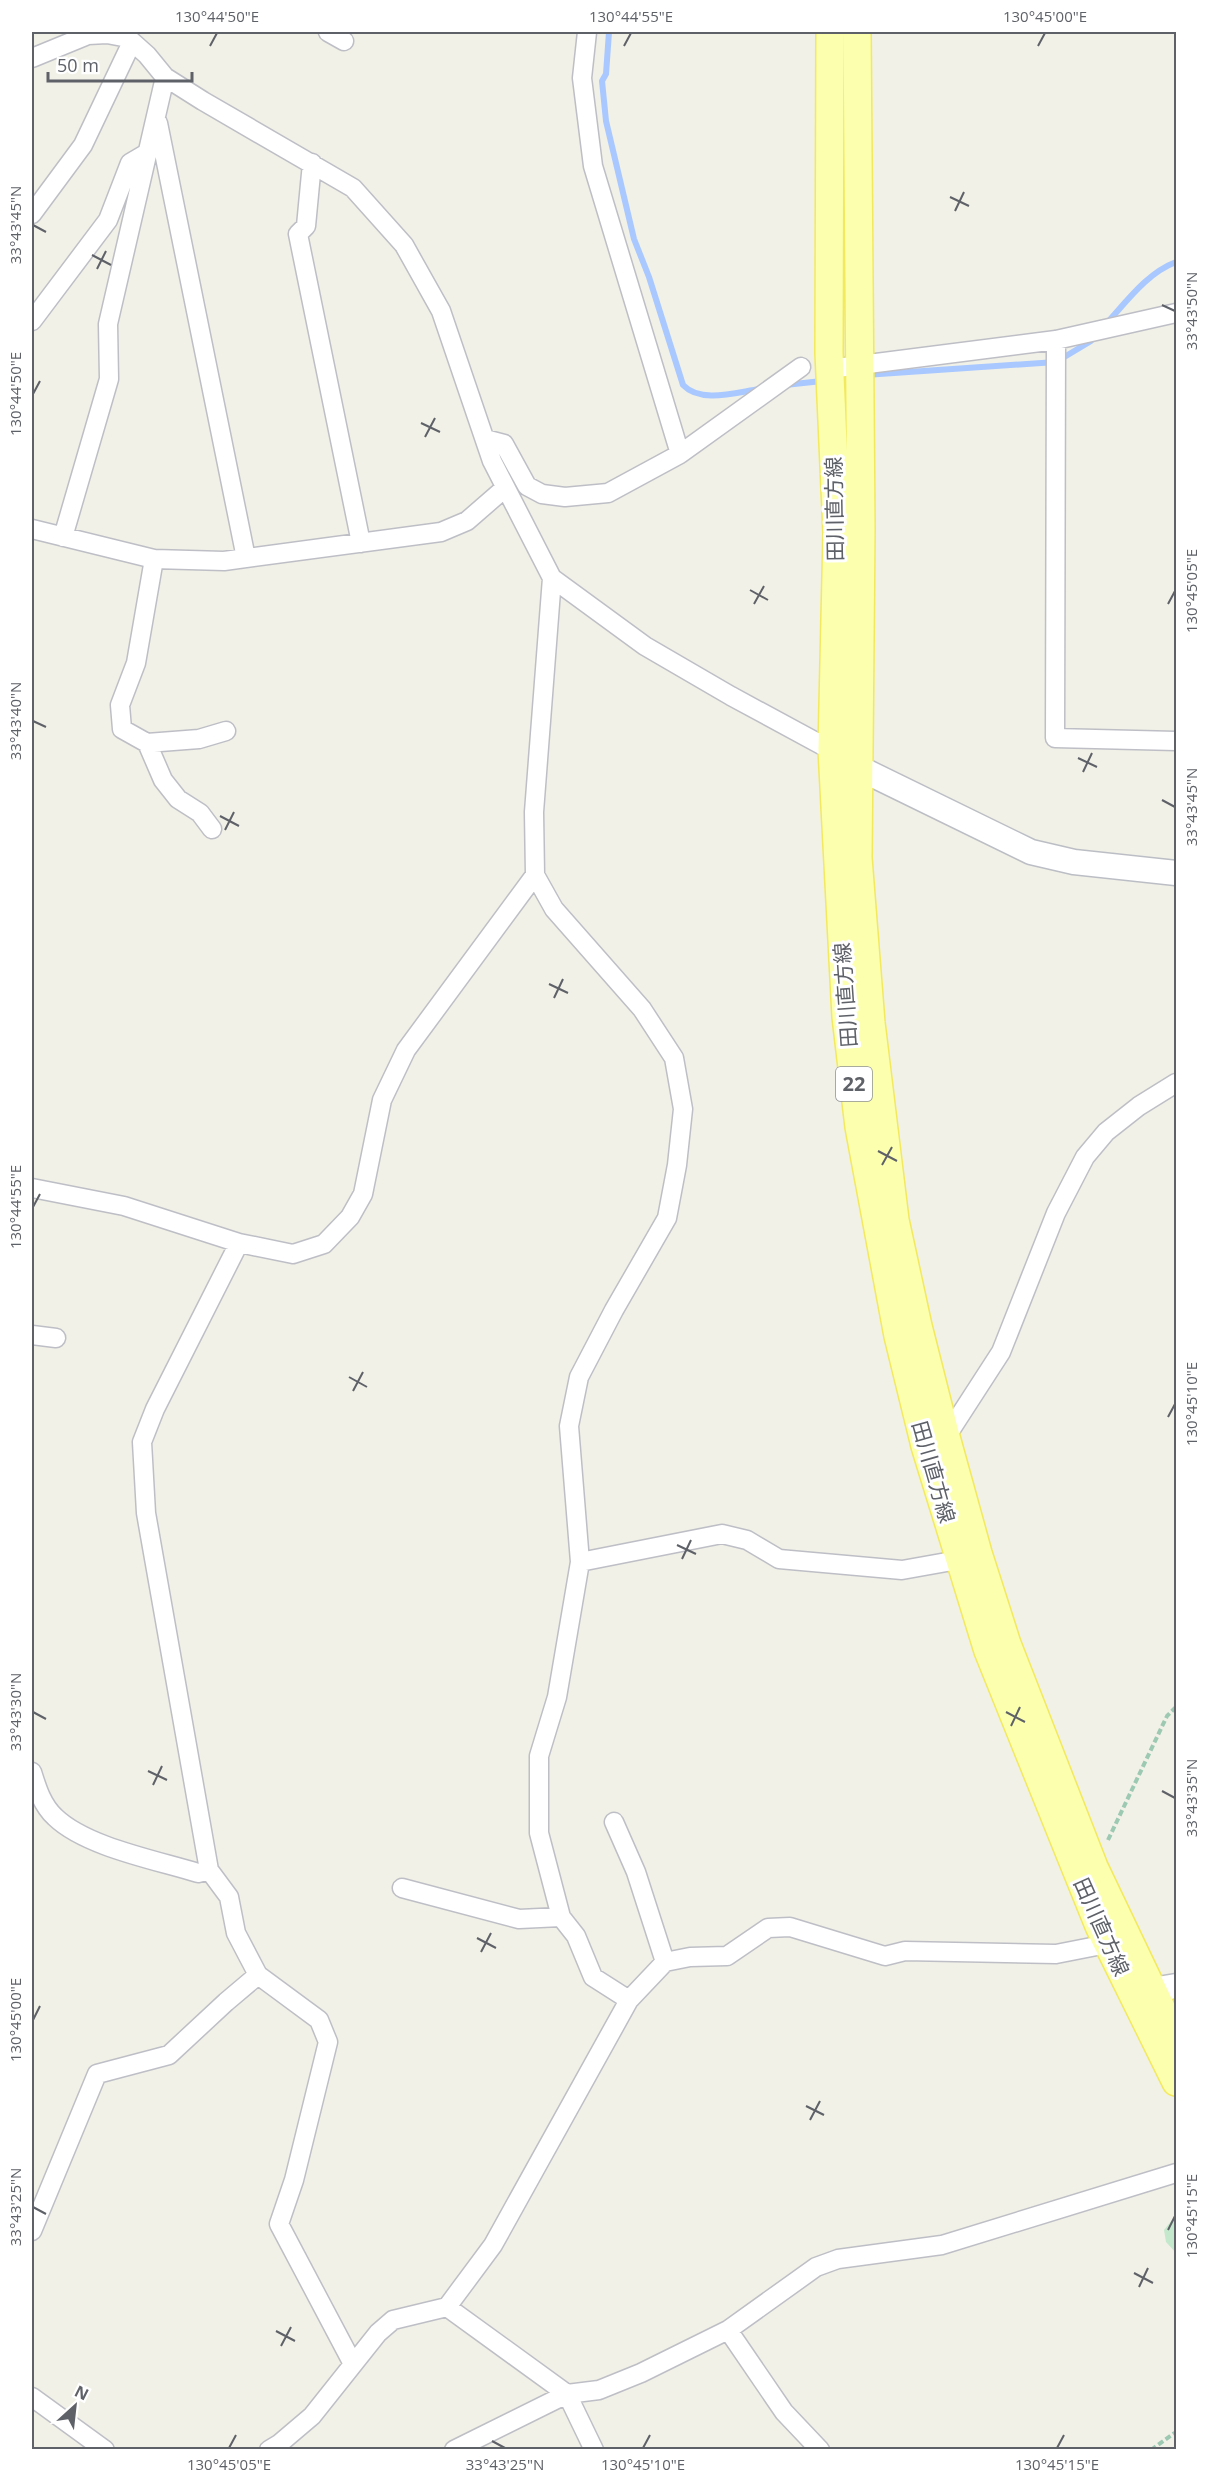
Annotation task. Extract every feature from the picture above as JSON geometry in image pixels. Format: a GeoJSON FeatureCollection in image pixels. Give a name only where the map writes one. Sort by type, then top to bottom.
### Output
{"type":"FeatureCollection","features":[{"type":"Feature","properties":{"kind":"main road","name":"田川直方線"},"geometry":{"type":"LineString","coordinates":[[830,32],[830,369],[837,532],[832,749],[846,1017],[859,1127],[898,1336],[924,1446],[1006,1644],[1094,1867],[1118,1942],[1164,1988],[1176,2038]]}},
{"type":"Feature","properties":{"kind":"main road","name":"田川直方線"},"geometry":{"type":"LineString","coordinates":[[857,32],[861,529],[858,858],[871,1023],[894,1209],[918,1326],[946,1437],[988,1651],[1118,1942],[1176,2082]]}},
{"type":"Feature","properties":{"kind":"street"},"geometry":{"type":"LineString","coordinates":[[328,32],[344,42]]}},
{"type":"Feature","properties":{"kind":"street"},"geometry":{"type":"LineString","coordinates":[[587,32],[582,78],[593,166],[680,453]]}},
{"type":"Feature","properties":{"kind":"street"},"geometry":{"type":"LineString","coordinates":[[32,58],[88,35],[107,34],[129,37],[165,77],[353,188],[404,245],[441,311],[492,461],[552,578],[645,646],[731,696],[832,749],[859,768],[1031,852],[1074,862],[1176,873]]}},
{"type":"Feature","properties":{"kind":"street"},"geometry":{"type":"LineString","coordinates":[[32,214],[83,145],[129,37]]}},
{"type":"Feature","properties":{"kind":"street"},"geometry":{"type":"LineString","coordinates":[[63,537],[109,379],[108,324],[165,77]]}},
{"type":"Feature","properties":{"kind":"street"},"geometry":{"type":"LineString","coordinates":[[156,115],[246,558]]}},
{"type":"Feature","properties":{"kind":"street"},"geometry":{"type":"LineString","coordinates":[[32,321],[108,220],[130,163],[147,153]]}},
{"type":"Feature","properties":{"kind":"street"},"geometry":{"type":"LineString","coordinates":[[312,163],[306,226],[298,234],[361,543]]}},
{"type":"Feature","properties":{"kind":"street"},"geometry":{"type":"LineString","coordinates":[[830,369],[1056,340],[1176,313]]}},
{"type":"Feature","properties":{"kind":"street"},"geometry":{"type":"LineString","coordinates":[[1056,340],[1056,738],[1176,741]]}},
{"type":"Feature","properties":{"kind":"street"},"geometry":{"type":"LineString","coordinates":[[485,439],[504,444],[527,486],[542,494],[565,496],[608,493],[680,453],[801,367]]}},
{"type":"Feature","properties":{"kind":"street"},"geometry":{"type":"LineString","coordinates":[[32,529],[154,559],[224,561],[441,532],[467,521],[506,488]]}},
{"type":"Feature","properties":{"kind":"street"},"geometry":{"type":"LineString","coordinates":[[154,559],[136,663],[120,705],[122,729],[147,743],[199,739],[226,730]]}},
{"type":"Feature","properties":{"kind":"street"},"geometry":{"type":"LineString","coordinates":[[552,578],[534,812],[535,875],[554,909],[642,1009],[674,1058],[683,1109],[677,1165],[667,1218],[614,1310],[579,1377],[569,1426],[580,1562],[557,1697],[539,1756],[538,1833],[561,1917],[576,1936],[593,1977],[629,2000]]}},
{"type":"Feature","properties":{"kind":"street"},"geometry":{"type":"LineString","coordinates":[[147,743],[163,780],[178,799],[200,813],[212,829]]}},
{"type":"Feature","properties":{"kind":"street"},"geometry":{"type":"LineString","coordinates":[[32,1188],[124,1206],[239,1243],[293,1254],[324,1244],[350,1216],[363,1194],[382,1100],[406,1050],[535,875]]}},
{"type":"Feature","properties":{"kind":"street"},"geometry":{"type":"LineString","coordinates":[[946,1437],[1001,1352],[1056,1213],[1085,1157],[1106,1132],[1139,1106],[1176,1083]]}},
{"type":"Feature","properties":{"kind":"street"},"geometry":{"type":"LineString","coordinates":[[239,1243],[155,1409],[142,1442],[146,1513],[209,1870],[229,1897],[236,1933],[258,1976],[319,2020],[328,2042],[294,2180],[279,2224],[353,2364]]}},
{"type":"Feature","properties":{"kind":"street"},"geometry":{"type":"LineString","coordinates":[[32,1335],[57,1338]]}},
{"type":"Feature","properties":{"kind":"street"},"geometry":{"type":"LineString","coordinates":[[580,1562],[722,1534],[747,1540],[779,1559],[902,1570],[968,1556]]}},
{"type":"Feature","properties":{"kind":"street"},"geometry":{"type":"LineString","coordinates":[[32,1772],[41,1798],[54,1816],[86,1839],[198,1873],[209,1870]]}},
{"type":"Feature","properties":{"kind":"street"},"geometry":{"type":"LineString","coordinates":[[614,1822],[636,1872],[665,1962]]}},
{"type":"Feature","properties":{"kind":"street"},"geometry":{"type":"LineString","coordinates":[[402,1888],[519,1919],[561,1917]]}},
{"type":"Feature","properties":{"kind":"street"},"geometry":{"type":"LineString","coordinates":[[269,2450],[312,2416],[378,2333],[393,2320],[447,2307],[493,2245],[629,2000],[665,1962],[690,1957],[727,1956],[768,1928],[790,1927],[885,1956],[905,1950],[1056,1954],[1118,1942]]}},
{"type":"Feature","properties":{"kind":"street"},"geometry":{"type":"LineString","coordinates":[[32,2231],[97,2074],[169,2055],[258,1976]]}},
{"type":"Feature","properties":{"kind":"street"},"geometry":{"type":"LineString","coordinates":[[454,2450],[567,2394],[599,2390],[619,2383],[728,2330],[816,2267],[838,2259],[942,2246],[1176,2173]]}},
{"type":"Feature","properties":{"kind":"street"},"geometry":{"type":"LineString","coordinates":[[447,2307],[567,2394],[594,2450]]}},
{"type":"Feature","properties":{"kind":"street"},"geometry":{"type":"LineString","coordinates":[[728,2330],[784,2412],[820,2450]]}},
{"type":"Feature","properties":{"kind":"street"},"geometry":{"type":"LineString","coordinates":[[32,2397],[105,2450]]}},
{"type":"Feature","properties":{"kind":"path"},"geometry":{"type":"LineString","coordinates":[[1094,1867],[1167,1716],[1176,1707]]}},
{"type":"Feature","properties":{"kind":"path"},"geometry":{"type":"LineString","coordinates":[[1151,2450],[1176,2432]]}},
{"type":"Feature","properties":{"kind":"green space"},"geometry":{"type":"Polygon","coordinates":[[[1176,2215],[1176,2253],[1166,2242],[1164,2230],[1176,2215]]]}},
{"type":"Feature","properties":{"kind":"waterway"},"geometry":{"type":"LineString","coordinates":[[609,32],[606,74],[602,81],[606,121],[634,239],[649,277],[683,385],[691,391],[709,395],[760,389]]}},
{"type":"Feature","properties":{"kind":"waterway"},"geometry":{"type":"LineString","coordinates":[[1106,324],[1147,280],[1176,262]]}},
{"type":"Feature","properties":{"kind":"waterway"},"geometry":{"type":"LineString","coordinates":[[865,375],[1056,362],[1091,341],[1095,336]]}},
{"type":"Feature","properties":{"kind":"waterway"},"geometry":{"type":"LineString","coordinates":[[785,385],[822,381]]}}]}
